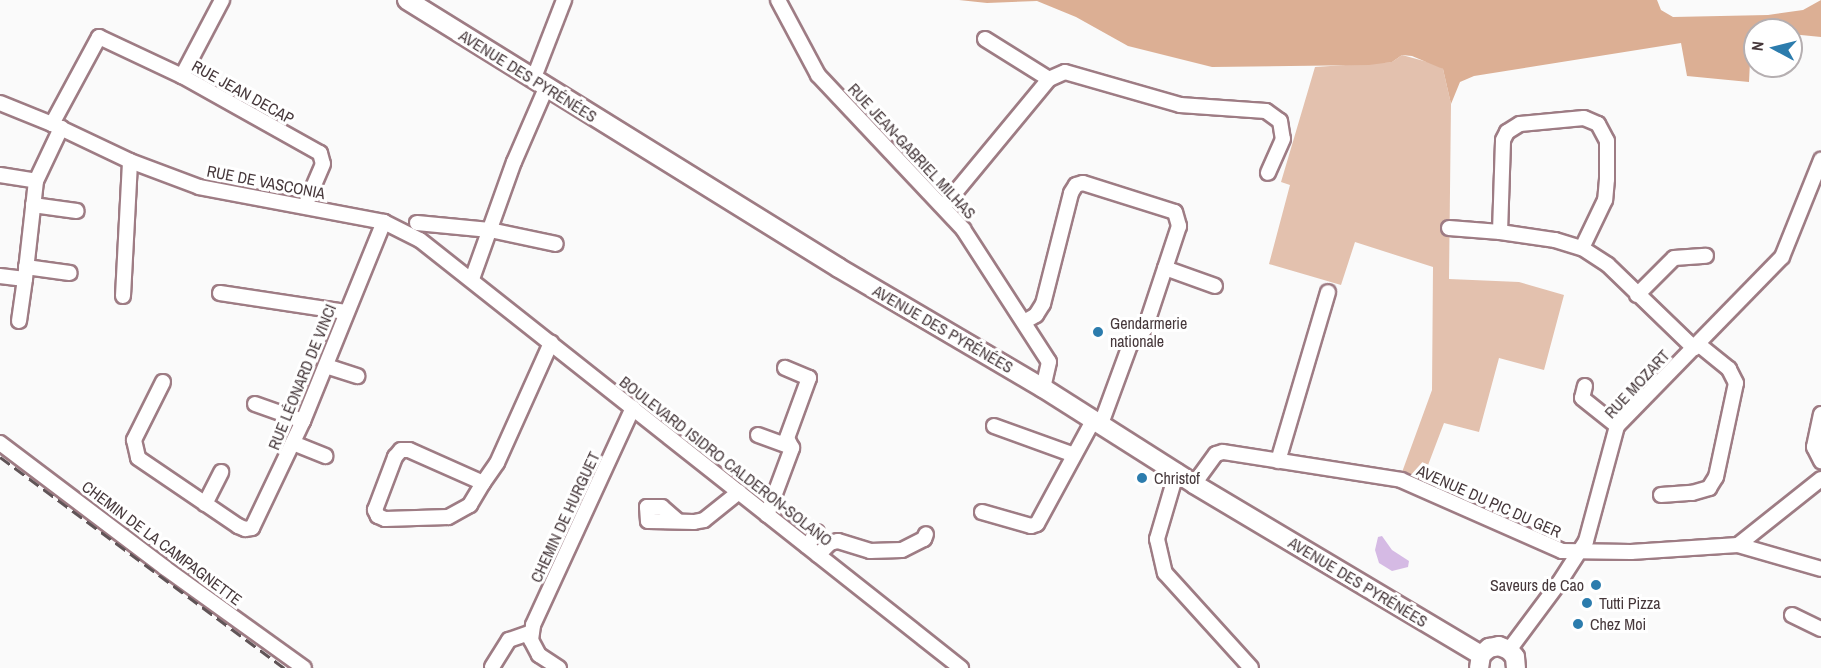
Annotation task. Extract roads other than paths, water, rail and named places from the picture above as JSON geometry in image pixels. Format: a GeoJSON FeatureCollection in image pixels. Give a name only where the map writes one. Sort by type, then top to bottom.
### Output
{"type":"FeatureCollection","features":[{"type":"Feature","properties":{"kind":"main road","name":"AVENUE DES PYRÉNÉES"},"geometry":{"type":"LineString","coordinates":[[407,0],[839,268],[1043,388],[1480,662]]}},
{"type":"Feature","properties":{"kind":"main road"},"geometry":{"type":"LineString","coordinates":[[1480,662],[1489,648],[1499,646],[1509,650],[1515,657],[1516,668]]}},
{"type":"Feature","properties":{"kind":"street"},"geometry":{"type":"LineString","coordinates":[[183,76],[222,0]]}},
{"type":"Feature","properties":{"kind":"street"},"geometry":{"type":"LineString","coordinates":[[472,279],[540,84],[564,0]]}},
{"type":"Feature","properties":{"kind":"street","name":"RUE JEAN-GABRIEL MILHAS"},"geometry":{"type":"LineString","coordinates":[[778,0],[818,75],[963,228],[1049,362],[1043,388]]}},
{"type":"Feature","properties":{"kind":"street","name":"RUE JEAN DECAP"},"geometry":{"type":"LineString","coordinates":[[57,126],[99,37],[183,76],[320,153],[323,164],[305,206]]}},
{"type":"Feature","properties":{"kind":"street"},"geometry":{"type":"LineString","coordinates":[[985,39],[1049,79]]}},
{"type":"Feature","properties":{"kind":"street"},"geometry":{"type":"LineString","coordinates":[[944,206],[1049,79],[1065,72],[1180,105],[1266,111],[1280,121],[1283,139],[1268,174]]}},
{"type":"Feature","properties":{"kind":"street","name":"RUE DE VASCONIA"},"geometry":{"type":"LineString","coordinates":[[0,103],[57,126],[130,161],[198,187],[384,222],[420,240],[472,279]]}},
{"type":"Feature","properties":{"kind":"street"},"geometry":{"type":"LineString","coordinates":[[1500,232],[1503,140],[1507,132],[1520,124],[1584,118],[1598,124],[1607,141],[1607,179],[1605,200],[1582,248]]}},
{"type":"Feature","properties":{"kind":"street"},"geometry":{"type":"LineString","coordinates":[[19,321],[36,181],[57,126]]}},
{"type":"Feature","properties":{"kind":"street","name":"RUE MOZART"},"geometry":{"type":"LineString","coordinates":[[1509,650],[1559,583],[1586,541],[1617,426],[1782,257],[1821,159]]}},
{"type":"Feature","properties":{"kind":"street"},"geometry":{"type":"LineString","coordinates":[[123,296],[130,161]]}},
{"type":"Feature","properties":{"kind":"street"},"geometry":{"type":"LineString","coordinates":[[0,175],[36,181]]}},
{"type":"Feature","properties":{"kind":"street"},"geometry":{"type":"LineString","coordinates":[[982,513],[1031,526],[1037,524],[1074,455],[1098,422],[1130,345],[1145,330],[1179,226],[1175,212],[1080,183],[1071,193],[1040,309],[1036,315],[1024,322]]}},
{"type":"Feature","properties":{"kind":"street"},"geometry":{"type":"LineString","coordinates":[[33,205],[77,211]]}},
{"type":"Feature","properties":{"kind":"street","name":"RUE LÉONARD DE VINCI"},"geometry":{"type":"LineString","coordinates":[[205,504],[245,529],[252,528],[256,522],[303,421],[384,222]]}},
{"type":"Feature","properties":{"kind":"street"},"geometry":{"type":"LineString","coordinates":[[417,223],[490,230],[556,244]]}},
{"type":"Feature","properties":{"kind":"street"},"geometry":{"type":"LineString","coordinates":[[1449,228],[1555,240],[1582,248],[1608,266],[1637,295],[1696,346],[1729,369],[1736,383],[1716,477],[1709,488],[1692,493],[1661,495]]}},
{"type":"Feature","properties":{"kind":"street"},"geometry":{"type":"LineString","coordinates":[[1637,295],[1674,258],[1706,256]]}},
{"type":"Feature","properties":{"kind":"street"},"geometry":{"type":"LineString","coordinates":[[1165,268],[1215,286]]}},
{"type":"Feature","properties":{"kind":"street"},"geometry":{"type":"LineString","coordinates":[[0,276],[25,273],[70,273]]}},
{"type":"Feature","properties":{"kind":"street","name":"BOULEVARD ISIDRO CALDERON-SOLANO"},"geometry":{"type":"LineString","coordinates":[[472,279],[961,668]]}},
{"type":"Feature","properties":{"kind":"street"},"geometry":{"type":"LineString","coordinates":[[1278,461],[1328,292]]}},
{"type":"Feature","properties":{"kind":"street"},"geometry":{"type":"LineString","coordinates":[[220,293],[346,312]]}},
{"type":"Feature","properties":{"kind":"street"},"geometry":{"type":"LineString","coordinates":[[483,483],[410,450],[401,450],[395,457],[375,503],[375,510],[378,516],[385,519],[448,518],[470,505],[497,463],[551,343]]}},
{"type":"Feature","properties":{"kind":"street"},"geometry":{"type":"LineString","coordinates":[[326,366],[357,376]]}},
{"type":"Feature","properties":{"kind":"street"},"geometry":{"type":"LineString","coordinates":[[767,514],[791,447],[787,438],[808,378],[785,368]]}},
{"type":"Feature","properties":{"kind":"street"},"geometry":{"type":"LineString","coordinates":[[163,382],[134,440],[138,458],[205,504],[220,472]]}},
{"type":"Feature","properties":{"kind":"street"},"geometry":{"type":"LineString","coordinates":[[1585,386],[1582,398],[1617,426]]}},
{"type":"Feature","properties":{"kind":"street"},"geometry":{"type":"LineString","coordinates":[[255,404],[303,421]]}},
{"type":"Feature","properties":{"kind":"street","name":"CHEMIN DE HURGUET"},"geometry":{"type":"LineString","coordinates":[[532,636],[633,408]]}},
{"type":"Feature","properties":{"kind":"street"},"geometry":{"type":"LineString","coordinates":[[1821,414],[1814,447],[1821,461]]}},
{"type":"Feature","properties":{"kind":"street"},"geometry":{"type":"LineString","coordinates":[[994,426],[1074,455]]}},
{"type":"Feature","properties":{"kind":"street"},"geometry":{"type":"LineString","coordinates":[[758,435],[791,447]]}},
{"type":"Feature","properties":{"kind":"street","name":"CHEMIN DE LA CAMPAGNETTE"},"geometry":{"type":"LineString","coordinates":[[0,443],[165,568],[304,668]]}},
{"type":"Feature","properties":{"kind":"street"},"geometry":{"type":"LineString","coordinates":[[293,443],[325,456]]}},
{"type":"Feature","properties":{"kind":"street","name":"AVENUE DU PIC DU GER"},"geometry":{"type":"LineString","coordinates":[[1194,484],[1216,454],[1223,452],[1401,480],[1562,551],[1631,552],[1738,544],[1821,568]]}},
{"type":"Feature","properties":{"kind":"street"},"geometry":{"type":"LineString","coordinates":[[1177,471],[1156,539],[1165,573],[1251,668]]}},
{"type":"Feature","properties":{"kind":"street"},"geometry":{"type":"LineString","coordinates":[[1738,544],[1821,479]]}},
{"type":"Feature","properties":{"kind":"street"},"geometry":{"type":"LineString","coordinates":[[678,521],[704,520],[739,492]]}},
{"type":"Feature","properties":{"kind":"street"},"geometry":{"type":"LineString","coordinates":[[807,546],[817,532]]}},
{"type":"Feature","properties":{"kind":"street"},"geometry":{"type":"LineString","coordinates":[[818,555],[830,543],[838,542],[870,551],[902,550],[924,539],[926,534]]}},
{"type":"Feature","properties":{"kind":"street"},"geometry":{"type":"LineString","coordinates":[[1792,615],[1819,623]]}},
{"type":"Feature","properties":{"kind":"street"},"geometry":{"type":"LineString","coordinates":[[492,667],[508,640],[532,636],[538,655],[559,668]]}},
{"type":"Feature","properties":{"kind":"railway"},"geometry":{"type":"LineString","coordinates":[[0,457],[284,668]]}},
{"type":"Feature","properties":{"kind":"place","name":"Gendarmerie nationale"},"geometry":{"type":"Point","coordinates":[1098,332]}},
{"type":"Feature","properties":{"kind":"place","name":"Christof"},"geometry":{"type":"Point","coordinates":[1142,478]}},
{"type":"Feature","properties":{"kind":"place","name":"Saveurs de Cao"},"geometry":{"type":"Point","coordinates":[1596,585]}},
{"type":"Feature","properties":{"kind":"place","name":"Tutti Pizza"},"geometry":{"type":"Point","coordinates":[1587,603]}},
{"type":"Feature","properties":{"kind":"place","name":"Chez Moi"},"geometry":{"type":"Point","coordinates":[1578,624]}}]}
